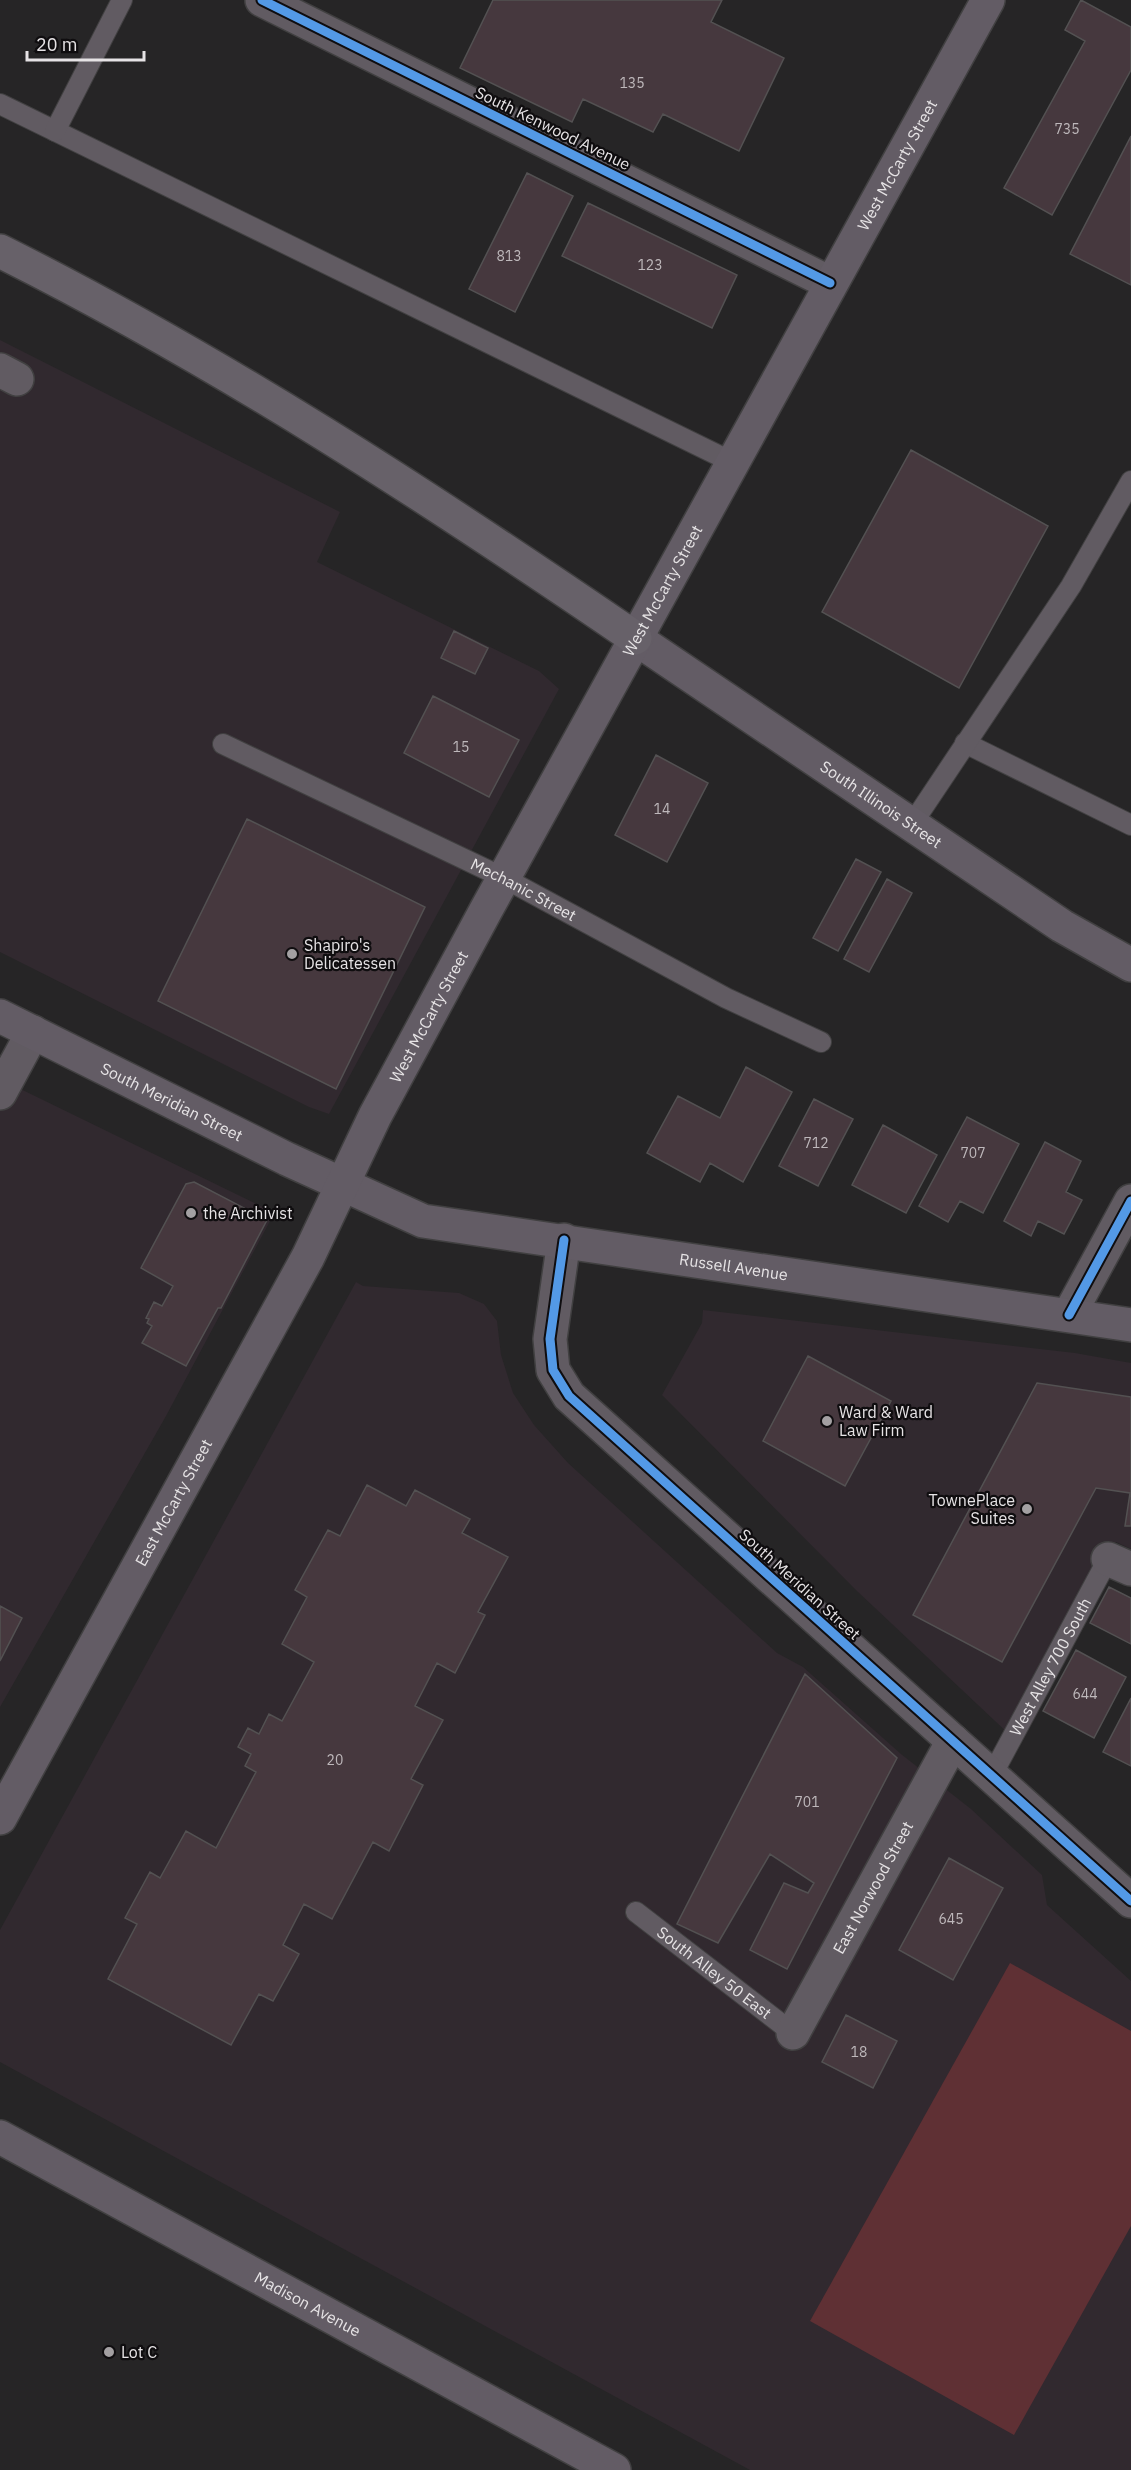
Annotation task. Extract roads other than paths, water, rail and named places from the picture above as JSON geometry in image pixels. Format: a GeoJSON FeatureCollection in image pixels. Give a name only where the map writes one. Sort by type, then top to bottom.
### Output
{"type":"FeatureCollection","features":[{"type":"Feature","properties":{"kind":"highway"},"geometry":{"type":"LineString","coordinates":[[0,251],[124,316],[235,379],[432,501],[635,638]]}},
{"type":"Feature","properties":{"kind":"main road","name":"West McCarty Street"},"geometry":{"type":"LineString","coordinates":[[344,1185],[375,1116],[504,878],[988,0]]}},
{"type":"Feature","properties":{"kind":"main road","name":"South Illinois Street"},"geometry":{"type":"LineString","coordinates":[[635,638],[1062,926],[1131,966]]}},
{"type":"Feature","properties":{"kind":"main road","name":"South Meridian Street"},"geometry":{"type":"LineString","coordinates":[[0,1016],[344,1185]]}},
{"type":"Feature","properties":{"kind":"main road","name":"Russell Avenue"},"geometry":{"type":"LineString","coordinates":[[344,1185],[423,1221],[1131,1325]]}},
{"type":"Feature","properties":{"kind":"main road","name":"East McCarty Street"},"geometry":{"type":"LineString","coordinates":[[0,1818],[308,1257],[344,1185]]}},
{"type":"Feature","properties":{"kind":"main road","name":"Madison Avenue"},"geometry":{"type":"LineString","coordinates":[[0,2136],[614,2470]]}},
{"type":"Feature","properties":{"kind":"street","name":"South Kenwood Avenue"},"geometry":{"type":"LineString","coordinates":[[261,0],[830,283]]}},
{"type":"Feature","properties":{"kind":"street"},"geometry":{"type":"LineString","coordinates":[[0,1093],[33,1032]]}},
{"type":"Feature","properties":{"kind":"street"},"geometry":{"type":"LineString","coordinates":[[1069,1315],[1131,1201]]}},
{"type":"Feature","properties":{"kind":"street","name":"South Meridian Street"},"geometry":{"type":"LineString","coordinates":[[564,1240],[550,1340],[553,1370],[569,1396],[1131,1901]]}},
{"type":"Feature","properties":{"kind":"street","name":"East Norwood Street"},"geometry":{"type":"LineString","coordinates":[[793,2033],[953,1741]]}},
{"type":"Feature","properties":{"kind":"lane"},"geometry":{"type":"LineString","coordinates":[[55,131],[122,0]]}},
{"type":"Feature","properties":{"kind":"lane"},"geometry":{"type":"LineString","coordinates":[[0,104],[732,462]]}},
{"type":"Feature","properties":{"kind":"lane"},"geometry":{"type":"LineString","coordinates":[[912,824],[1071,586],[1131,481]]}},
{"type":"Feature","properties":{"kind":"lane","name":"Mechanic Street"},"geometry":{"type":"LineString","coordinates":[[223,744],[504,878],[726,998],[821,1042]]}},
{"type":"Feature","properties":{"kind":"lane"},"geometry":{"type":"LineString","coordinates":[[965,744],[1131,825]]}},
{"type":"Feature","properties":{"kind":"lane","name":"West Alley 700 South"},"geometry":{"type":"LineString","coordinates":[[992,1775],[1120,1564]]}},
{"type":"Feature","properties":{"kind":"lane","name":"South Alley 50 East"},"geometry":{"type":"LineString","coordinates":[[636,1912],[793,2033]]}},
{"type":"Feature","properties":{"kind":"place","name":"Shapiro's Delicatessen"},"geometry":{"type":"Point","coordinates":[292,954]}},
{"type":"Feature","properties":{"kind":"place","name":"the Archivist"},"geometry":{"type":"Point","coordinates":[191,1213]}},
{"type":"Feature","properties":{"kind":"place","name":"Ward & Ward Law Firm"},"geometry":{"type":"Point","coordinates":[827,1421]}},
{"type":"Feature","properties":{"kind":"place","name":"TownePlace Suites"},"geometry":{"type":"Point","coordinates":[1027,1509]}},
{"type":"Feature","properties":{"kind":"place","name":"Lot C"},"geometry":{"type":"Point","coordinates":[109,2352]}}]}
